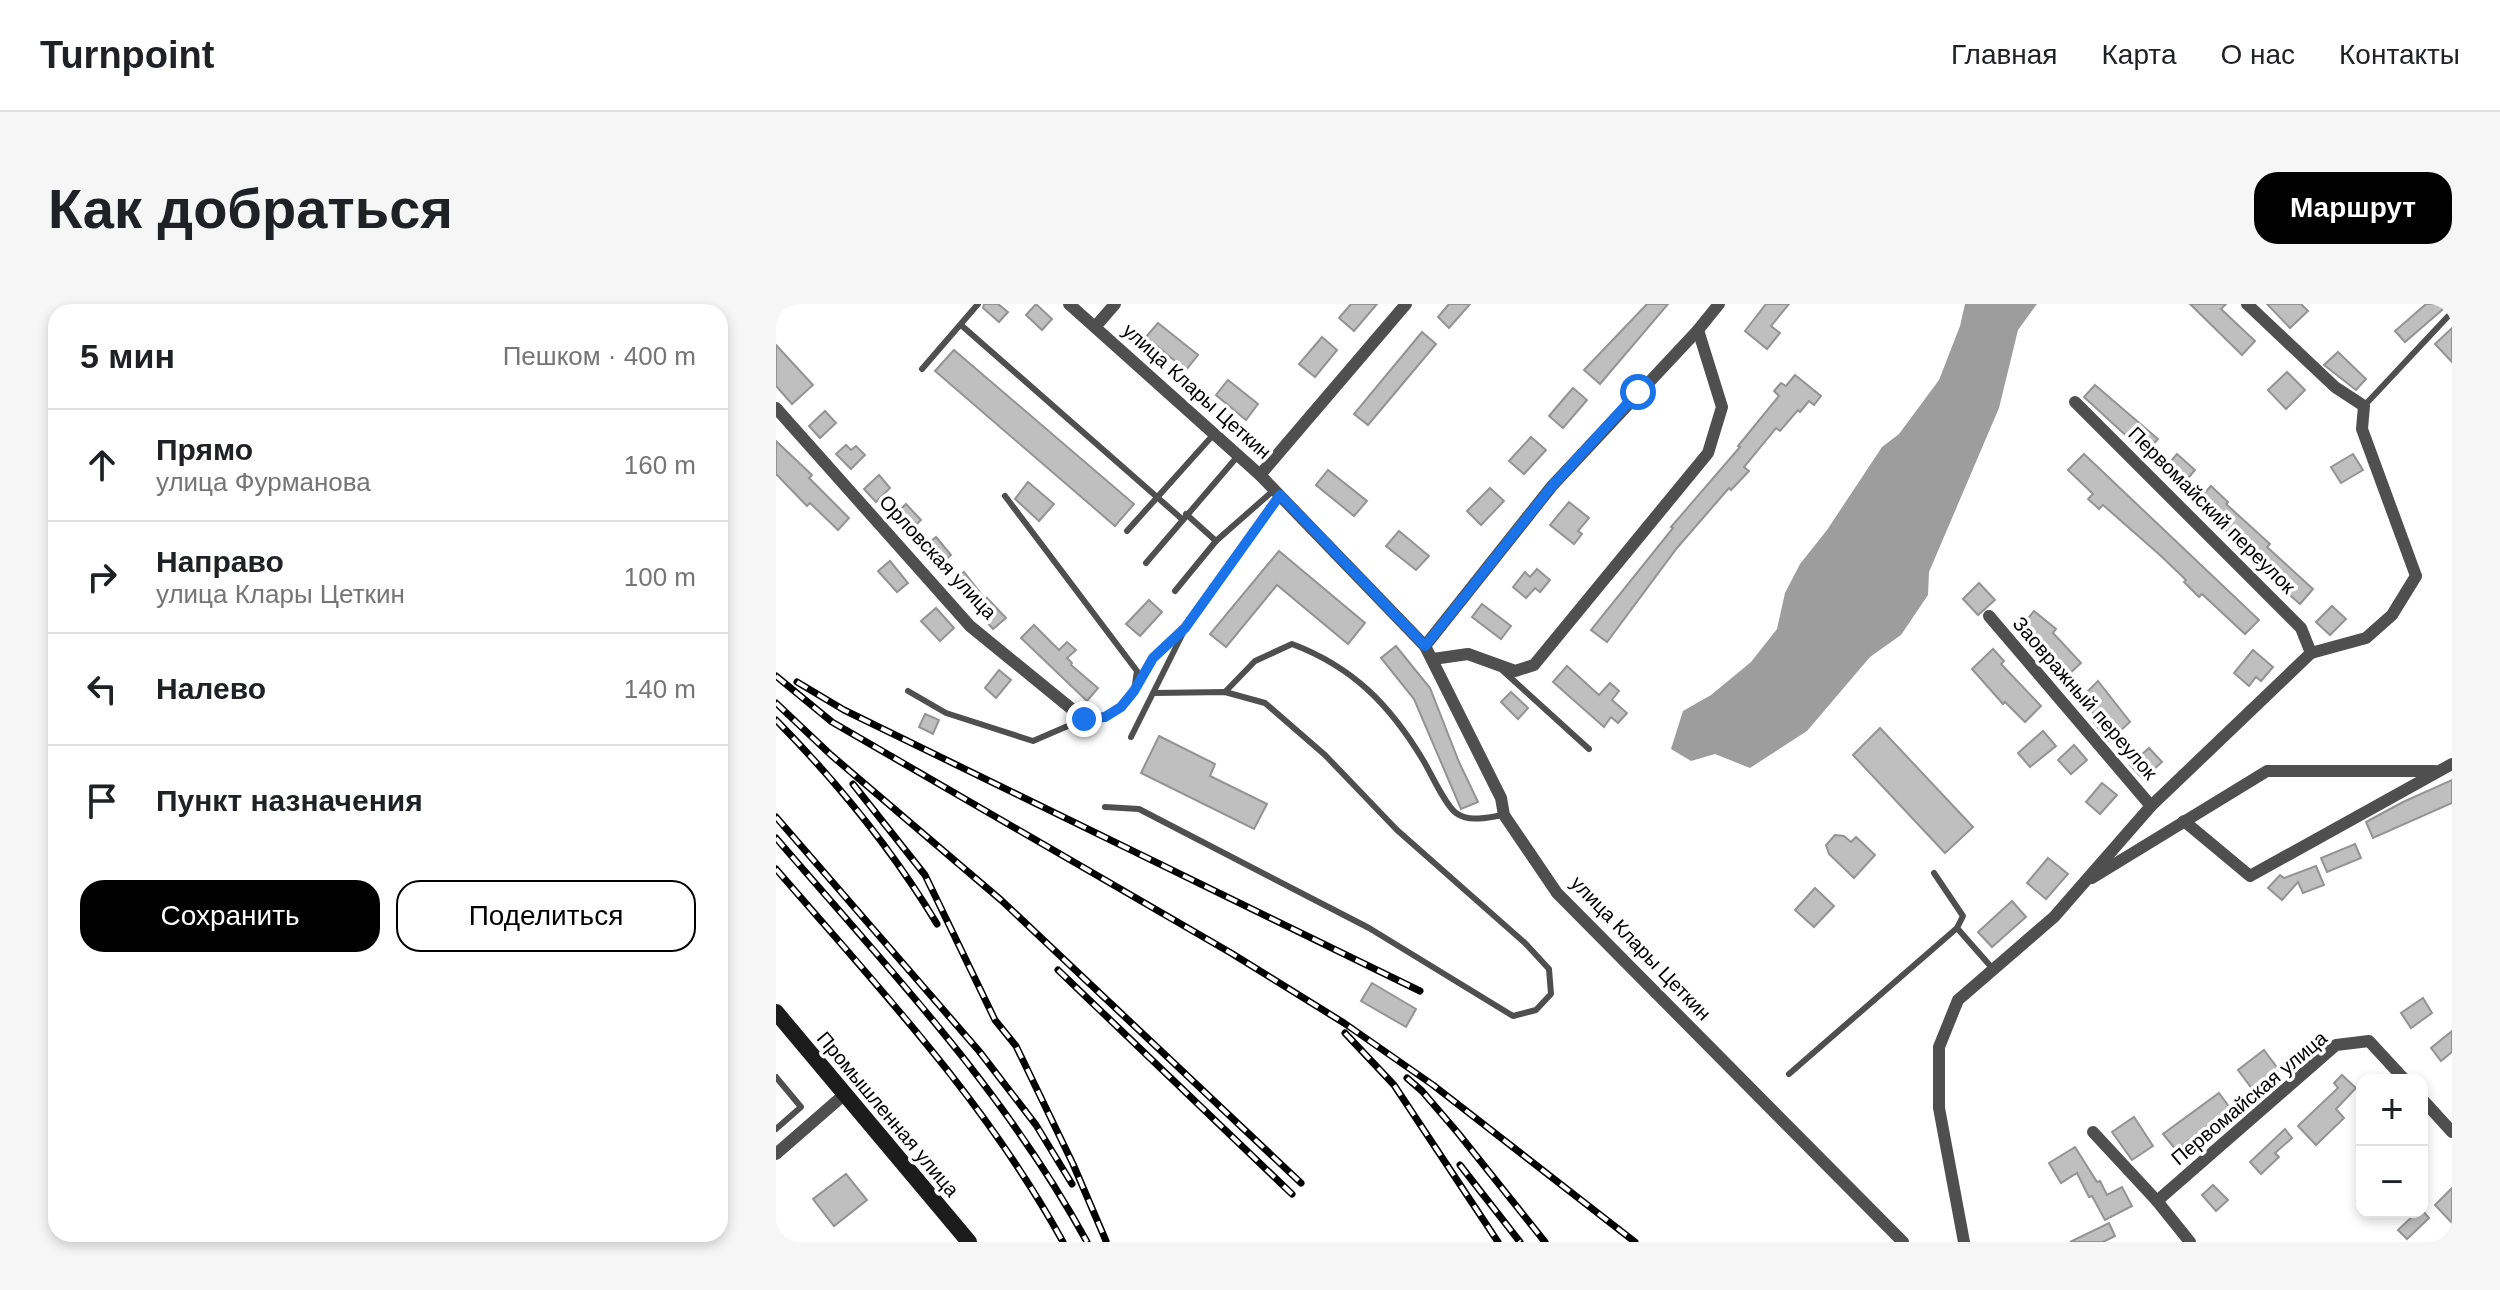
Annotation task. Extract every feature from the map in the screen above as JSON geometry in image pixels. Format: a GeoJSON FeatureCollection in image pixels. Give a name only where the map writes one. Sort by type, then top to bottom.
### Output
{"type":"FeatureCollection","features":[{"type":"Feature","properties":{"kind":"street","name":"улица Клары Цеткин"},"geometry":{"type":"LineString","coordinates":[[1069,304],[1260,475],[1425,646],[1501,798],[1504,815],[1557,893],[1903,1242]]}},
{"type":"Feature","properties":{"kind":"street"},"geometry":{"type":"LineString","coordinates":[[1095,327],[1115,304]]}},
{"type":"Feature","properties":{"kind":"street"},"geometry":{"type":"LineString","coordinates":[[1260,475],[1406,304]]}},
{"type":"Feature","properties":{"kind":"street"},"geometry":{"type":"LineString","coordinates":[[1425,646],[1552,486],[1719,304]]}},
{"type":"Feature","properties":{"kind":"street"},"geometry":{"type":"LineString","coordinates":[[1964,1242],[1939,1108],[1939,1047],[1958,1000],[2054,917],[2151,806],[2311,653],[2366,638],[2392,615],[2416,576],[2362,429],[2364,406],[2335,387],[2247,304]]}},
{"type":"Feature","properties":{"kind":"street"},"geometry":{"type":"LineString","coordinates":[[1433,659],[1468,654],[1515,671],[1534,665],[1708,453],[1722,407],[1698,330]]}},
{"type":"Feature","properties":{"kind":"street","name":"Первомайский переулок"},"geometry":{"type":"LineString","coordinates":[[2075,402],[2301,628],[2311,653]]}},
{"type":"Feature","properties":{"kind":"street","name":"Орловская улица"},"geometry":{"type":"LineString","coordinates":[[776,408],[970,626],[1084,719]]}},
{"type":"Feature","properties":{"kind":"street","name":"Заовражный переулок"},"geometry":{"type":"LineString","coordinates":[[1989,616],[2151,806]]}},
{"type":"Feature","properties":{"kind":"street"},"geometry":{"type":"LineString","coordinates":[[2184,821],[2250,876],[2452,764]]}},
{"type":"Feature","properties":{"kind":"street"},"geometry":{"type":"LineString","coordinates":[[2079,886],[2267,771],[2435,771]]}},
{"type":"Feature","properties":{"kind":"street","name":"Промышленная улица"},"geometry":{"type":"LineString","coordinates":[[776,1012],[969,1242]]}},
{"type":"Feature","properties":{"kind":"street","name":"Первомайская улица"},"geometry":{"type":"LineString","coordinates":[[2157,1201],[2336,1045],[2369,1041],[2399,1074]]}},
{"type":"Feature","properties":{"kind":"street"},"geometry":{"type":"LineString","coordinates":[[776,1154],[846,1093]]}},
{"type":"Feature","properties":{"kind":"street"},"geometry":{"type":"LineString","coordinates":[[2428,1106],[2452,1132]]}},
{"type":"Feature","properties":{"kind":"street"},"geometry":{"type":"LineString","coordinates":[[2093,1132],[2190,1242]]}},
{"type":"Feature","properties":{"kind":"lane"},"geometry":{"type":"LineString","coordinates":[[922,369],[978,304]]}},
{"type":"Feature","properties":{"kind":"lane"},"geometry":{"type":"LineString","coordinates":[[2364,406],[2452,312]]}},
{"type":"Feature","properties":{"kind":"lane"},"geometry":{"type":"LineString","coordinates":[[961,325],[1157,497],[1216,541]]}},
{"type":"Feature","properties":{"kind":"lane"},"geometry":{"type":"LineString","coordinates":[[1127,531],[1214,434]]}},
{"type":"Feature","properties":{"kind":"lane"},"geometry":{"type":"LineString","coordinates":[[1146,563],[1238,455]]}},
{"type":"Feature","properties":{"kind":"lane"},"geometry":{"type":"LineString","coordinates":[[1175,591],[1216,541],[1277,493]]}},
{"type":"Feature","properties":{"kind":"lane"},"geometry":{"type":"LineString","coordinates":[[1131,737],[1185,628],[1277,493]]}},
{"type":"Feature","properties":{"kind":"lane"},"geometry":{"type":"LineString","coordinates":[[1005,496],[1137,671],[1134,691]]}},
{"type":"Feature","properties":{"kind":"lane"},"geometry":{"type":"LineString","coordinates":[[908,691],[946,713],[1033,741],[1084,719],[1105,717],[1121,707],[1153,658],[1185,628]]}},
{"type":"Feature","properties":{"kind":"lane"},"geometry":{"type":"LineString","coordinates":[[1225,692],[1255,661],[1292,644],[1319,654],[1363,685],[1401,724],[1455,812],[1473,819],[1504,815]]}},
{"type":"Feature","properties":{"kind":"lane"},"geometry":{"type":"LineString","coordinates":[[1496,665],[1589,749]]}},
{"type":"Feature","properties":{"kind":"lane"},"geometry":{"type":"LineString","coordinates":[[1105,807],[1139,809],[1369,928],[1513,1016],[1536,1010],[1551,994],[1549,969],[1533,952],[1397,830],[1325,755],[1265,703],[1225,692],[1154,693]]}},
{"type":"Feature","properties":{"kind":"lane"},"geometry":{"type":"LineString","coordinates":[[1789,1074],[1957,928],[1963,916],[1934,873]]}},
{"type":"Feature","properties":{"kind":"lane"},"geometry":{"type":"LineString","coordinates":[[1957,928],[1993,969]]}},
{"type":"Feature","properties":{"kind":"lane"},"geometry":{"type":"LineString","coordinates":[[776,1077],[801,1107],[776,1129]]}},
{"type":"Feature","properties":{"kind":"shaded area"},"geometry":{"type":"Polygon","coordinates":[[[1965,304],[2037,304],[2018,330],[1999,408],[1929,572],[1928,595],[1901,635],[1870,657],[1807,731],[1750,768],[1715,754],[1691,761],[1671,749],[1683,711],[1711,695],[1751,662],[1777,629],[1785,593],[1800,564],[1827,530],[1882,447],[1899,434],[1939,380],[1965,304]]]}},
{"type":"Feature","properties":{"kind":"building"},"geometry":{"type":"Polygon","coordinates":[[[984,304],[998,304],[1008,312],[999,322],[983,308],[984,304]]]}},
{"type":"Feature","properties":{"kind":"building"},"geometry":{"type":"Polygon","coordinates":[[[1036,304],[1052,319],[1042,330],[1026,315],[1036,304]]]}},
{"type":"Feature","properties":{"kind":"building"},"geometry":{"type":"Polygon","coordinates":[[[1351,304],[1377,304],[1354,331],[1339,318],[1351,304]]]}},
{"type":"Feature","properties":{"kind":"building"},"geometry":{"type":"Polygon","coordinates":[[[1449,304],[1470,304],[1449,328],[1438,317],[1449,304]]]}},
{"type":"Feature","properties":{"kind":"building"},"geometry":{"type":"Polygon","coordinates":[[[1647,304],[1668,304],[1600,384],[1584,370],[1647,304]]]}},
{"type":"Feature","properties":{"kind":"building"},"geometry":{"type":"Polygon","coordinates":[[[1766,304],[1789,304],[1771,326],[1780,333],[1767,349],[1745,331],[1766,304]]]}},
{"type":"Feature","properties":{"kind":"building"},"geometry":{"type":"Polygon","coordinates":[[[2190,304],[2226,304],[2221,309],[2255,341],[2242,355],[2190,304]]]}},
{"type":"Feature","properties":{"kind":"building"},"geometry":{"type":"Polygon","coordinates":[[[2267,304],[2301,304],[2308,311],[2290,328],[2267,304]]]}},
{"type":"Feature","properties":{"kind":"building"},"geometry":{"type":"Polygon","coordinates":[[[2426,304],[2449,304],[2405,342],[2395,331],[2426,304]]]}},
{"type":"Feature","properties":{"kind":"building"},"geometry":{"type":"Polygon","coordinates":[[[1158,323],[1198,355],[1186,370],[1146,337],[1158,323]]]}},
{"type":"Feature","properties":{"kind":"building"},"geometry":{"type":"Polygon","coordinates":[[[2452,328],[2452,362],[2435,344],[2452,328]]]}},
{"type":"Feature","properties":{"kind":"building"},"geometry":{"type":"Polygon","coordinates":[[[1422,332],[1436,344],[1368,425],[1354,414],[1422,332]]]}},
{"type":"Feature","properties":{"kind":"building"},"geometry":{"type":"Polygon","coordinates":[[[1322,337],[1337,350],[1315,377],[1299,364],[1322,337]]]}},
{"type":"Feature","properties":{"kind":"building"},"geometry":{"type":"Polygon","coordinates":[[[776,345],[813,385],[792,404],[776,386],[776,345]]]}},
{"type":"Feature","properties":{"kind":"building"},"geometry":{"type":"Polygon","coordinates":[[[954,350],[1134,504],[1115,526],[935,371],[954,350]]]}},
{"type":"Feature","properties":{"kind":"building"},"geometry":{"type":"Polygon","coordinates":[[[2338,352],[2366,379],[2356,390],[2324,365],[2338,352]]]}},
{"type":"Feature","properties":{"kind":"building"},"geometry":{"type":"Polygon","coordinates":[[[2287,372],[2305,390],[2286,409],[2268,390],[2287,372]]]}},
{"type":"Feature","properties":{"kind":"building"},"geometry":{"type":"Polygon","coordinates":[[[1795,375],[1821,396],[1814,405],[1809,401],[1780,431],[1776,428],[1744,467],[1749,471],[1731,490],[1729,488],[1677,548],[1607,642],[1591,630],[1671,527],[1740,447],[1779,396],[1774,391],[1781,383],[1786,386],[1795,375]]]}},
{"type":"Feature","properties":{"kind":"building"},"geometry":{"type":"Polygon","coordinates":[[[1228,380],[1258,404],[1246,420],[1216,395],[1228,380]]]}},
{"type":"Feature","properties":{"kind":"building"},"geometry":{"type":"Polygon","coordinates":[[[2095,385],[2158,439],[2145,453],[2084,397],[2095,385]]]}},
{"type":"Feature","properties":{"kind":"building"},"geometry":{"type":"Polygon","coordinates":[[[1573,388],[1587,400],[1563,428],[1549,416],[1573,388]]]}},
{"type":"Feature","properties":{"kind":"building"},"geometry":{"type":"Polygon","coordinates":[[[825,411],[836,423],[820,438],[809,426],[825,411]]]}},
{"type":"Feature","properties":{"kind":"building"},"geometry":{"type":"Polygon","coordinates":[[[1531,437],[1546,450],[1524,474],[1509,461],[1531,437]]]}},
{"type":"Feature","properties":{"kind":"building"},"geometry":{"type":"Polygon","coordinates":[[[776,441],[812,475],[809,478],[849,518],[838,530],[810,503],[807,506],[776,474],[776,441]]]}},
{"type":"Feature","properties":{"kind":"building"},"geometry":{"type":"Polygon","coordinates":[[[846,445],[851,450],[856,446],[865,455],[851,469],[836,454],[846,445]]]}},
{"type":"Feature","properties":{"kind":"building"},"geometry":{"type":"Polygon","coordinates":[[[2084,454],[2259,620],[2245,634],[2202,594],[2199,597],[2161,556],[2103,505],[2099,509],[2088,499],[2093,494],[2068,470],[2084,454]]]}},
{"type":"Feature","properties":{"kind":"building"},"geometry":{"type":"Polygon","coordinates":[[[2177,454],[2195,470],[2182,485],[2164,469],[2177,454]]]}},
{"type":"Feature","properties":{"kind":"building"},"geometry":{"type":"Polygon","coordinates":[[[2353,454],[2363,470],[2341,483],[2331,467],[2353,454]]]}},
{"type":"Feature","properties":{"kind":"building"},"geometry":{"type":"Polygon","coordinates":[[[1328,470],[1367,501],[1354,516],[1316,485],[1328,470]]]}},
{"type":"Feature","properties":{"kind":"building"},"geometry":{"type":"Polygon","coordinates":[[[879,475],[890,488],[876,502],[864,489],[879,475]]]}},
{"type":"Feature","properties":{"kind":"building"},"geometry":{"type":"Polygon","coordinates":[[[1028,482],[1054,504],[1039,521],[1015,499],[1028,482]]]}},
{"type":"Feature","properties":{"kind":"building"},"geometry":{"type":"Polygon","coordinates":[[[2211,486],[2270,544],[2267,547],[2313,589],[2300,604],[2268,576],[2271,573],[2196,502],[2211,486]]]}},
{"type":"Feature","properties":{"kind":"building"},"geometry":{"type":"Polygon","coordinates":[[[1490,488],[1504,501],[1481,525],[1467,511],[1490,488]]]}},
{"type":"Feature","properties":{"kind":"building"},"geometry":{"type":"Polygon","coordinates":[[[1569,502],[1589,518],[1578,531],[1582,534],[1574,544],[1550,525],[1569,502]]]}},
{"type":"Feature","properties":{"kind":"building"},"geometry":{"type":"Polygon","coordinates":[[[906,504],[921,520],[907,533],[892,517],[906,504]]]}},
{"type":"Feature","properties":{"kind":"building"},"geometry":{"type":"Polygon","coordinates":[[[1399,531],[1429,556],[1416,570],[1386,546],[1399,531]]]}},
{"type":"Feature","properties":{"kind":"building"},"geometry":{"type":"Polygon","coordinates":[[[936,537],[951,555],[937,567],[922,549],[936,537]]]}},
{"type":"Feature","properties":{"kind":"building"},"geometry":{"type":"Polygon","coordinates":[[[1279,551],[1365,623],[1348,644],[1277,585],[1226,647],[1210,634],[1279,551]]]}},
{"type":"Feature","properties":{"kind":"building"},"geometry":{"type":"Polygon","coordinates":[[[890,561],[908,583],[897,592],[878,571],[890,561]]]}},
{"type":"Feature","properties":{"kind":"building"},"geometry":{"type":"Polygon","coordinates":[[[1537,569],[1550,580],[1540,592],[1535,588],[1526,598],[1513,587],[1525,572],[1530,577],[1537,569]]]}},
{"type":"Feature","properties":{"kind":"building"},"geometry":{"type":"Polygon","coordinates":[[[964,572],[986,600],[1006,618],[993,629],[951,582],[964,572]]]}},
{"type":"Feature","properties":{"kind":"building"},"geometry":{"type":"Polygon","coordinates":[[[1979,583],[1995,600],[1978,615],[1963,599],[1979,583]]]}},
{"type":"Feature","properties":{"kind":"building"},"geometry":{"type":"Polygon","coordinates":[[[1149,600],[1162,612],[1140,636],[1126,624],[1149,600]]]}},
{"type":"Feature","properties":{"kind":"building"},"geometry":{"type":"Polygon","coordinates":[[[1482,604],[1511,626],[1501,639],[1472,617],[1482,604]]]}},
{"type":"Feature","properties":{"kind":"building"},"geometry":{"type":"Polygon","coordinates":[[[2332,606],[2346,619],[2330,635],[2316,622],[2332,606]]]}},
{"type":"Feature","properties":{"kind":"building"},"geometry":{"type":"Polygon","coordinates":[[[936,608],[954,628],[940,641],[921,621],[936,608]]]}},
{"type":"Feature","properties":{"kind":"building"},"geometry":{"type":"Polygon","coordinates":[[[2034,611],[2056,629],[2053,633],[2081,663],[2066,677],[2018,631],[2034,611]]]}},
{"type":"Feature","properties":{"kind":"building"},"geometry":{"type":"Polygon","coordinates":[[[1034,625],[1059,650],[1067,642],[1076,650],[1067,658],[1071,665],[1098,688],[1087,701],[1021,638],[1034,625]]]}},
{"type":"Feature","properties":{"kind":"building"},"geometry":{"type":"Polygon","coordinates":[[[1396,646],[1430,688],[1478,802],[1461,809],[1414,699],[1381,658],[1396,646]]]}},
{"type":"Feature","properties":{"kind":"building"},"geometry":{"type":"Polygon","coordinates":[[[1993,649],[2004,661],[2001,664],[2041,706],[2025,722],[2005,702],[2003,704],[1972,669],[1993,649]]]}},
{"type":"Feature","properties":{"kind":"building"},"geometry":{"type":"Polygon","coordinates":[[[2253,650],[2273,667],[2261,681],[2256,677],[2249,686],[2234,673],[2253,650]]]}},
{"type":"Feature","properties":{"kind":"building"},"geometry":{"type":"Polygon","coordinates":[[[1567,666],[1599,695],[1610,683],[1619,691],[1612,700],[1627,713],[1618,723],[1611,717],[1604,727],[1553,682],[1567,666]]]}},
{"type":"Feature","properties":{"kind":"building"},"geometry":{"type":"Polygon","coordinates":[[[999,670],[1011,680],[996,698],[985,688],[999,670]]]}},
{"type":"Feature","properties":{"kind":"building"},"geometry":{"type":"Polygon","coordinates":[[[2098,681],[2130,722],[2109,741],[2094,723],[2099,719],[2080,699],[2098,681]]]}},
{"type":"Feature","properties":{"kind":"building"},"geometry":{"type":"Polygon","coordinates":[[[1511,692],[1528,708],[1518,719],[1501,702],[1511,692]]]}},
{"type":"Feature","properties":{"kind":"building"},"geometry":{"type":"Polygon","coordinates":[[[925,714],[939,720],[933,734],[919,727],[925,714]]]}},
{"type":"Feature","properties":{"kind":"building"},"geometry":{"type":"Polygon","coordinates":[[[1880,728],[1973,827],[1945,853],[1853,755],[1880,728]]]}},
{"type":"Feature","properties":{"kind":"building"},"geometry":{"type":"Polygon","coordinates":[[[2043,731],[2056,746],[2030,767],[2018,753],[2043,731]]]}},
{"type":"Feature","properties":{"kind":"building"},"geometry":{"type":"Polygon","coordinates":[[[1159,736],[1215,764],[1210,776],[1267,804],[1254,829],[1141,773],[1159,736]]]}},
{"type":"Feature","properties":{"kind":"building"},"geometry":{"type":"Polygon","coordinates":[[[2074,745],[2087,760],[2071,774],[2058,760],[2074,745]]]}},
{"type":"Feature","properties":{"kind":"building"},"geometry":{"type":"Polygon","coordinates":[[[2149,748],[2162,762],[2143,779],[2130,765],[2149,748]]]}},
{"type":"Feature","properties":{"kind":"building"},"geometry":{"type":"Polygon","coordinates":[[[2452,780],[2452,803],[2373,838],[2366,822],[2452,780]]]}},
{"type":"Feature","properties":{"kind":"building"},"geometry":{"type":"Polygon","coordinates":[[[2102,783],[2117,795],[2100,814],[2086,802],[2102,783]]]}},
{"type":"Feature","properties":{"kind":"building"},"geometry":{"type":"Polygon","coordinates":[[[1835,835],[1844,836],[1851,842],[1856,837],[1875,855],[1854,878],[1829,854],[1826,845],[1835,835]]]}},
{"type":"Feature","properties":{"kind":"building"},"geometry":{"type":"Polygon","coordinates":[[[2355,844],[2361,858],[2327,872],[2321,858],[2355,844]]]}},
{"type":"Feature","properties":{"kind":"building"},"geometry":{"type":"Polygon","coordinates":[[[2048,858],[2068,874],[2046,899],[2027,883],[2048,858]]]}},
{"type":"Feature","properties":{"kind":"building"},"geometry":{"type":"Polygon","coordinates":[[[2316,866],[2324,885],[2303,893],[2298,882],[2282,900],[2268,888],[2280,875],[2284,878],[2316,866]]]}},
{"type":"Feature","properties":{"kind":"building"},"geometry":{"type":"Polygon","coordinates":[[[1815,888],[1834,906],[1814,927],[1795,910],[1815,888]]]}},
{"type":"Feature","properties":{"kind":"building"},"geometry":{"type":"Polygon","coordinates":[[[2012,901],[2026,917],[1992,947],[1978,932],[2012,901]]]}},
{"type":"Feature","properties":{"kind":"building"},"geometry":{"type":"Polygon","coordinates":[[[1372,983],[1416,1009],[1406,1027],[1361,1001],[1372,983]]]}},
{"type":"Feature","properties":{"kind":"building"},"geometry":{"type":"Polygon","coordinates":[[[2423,998],[2432,1013],[2411,1028],[2401,1013],[2423,998]]]}},
{"type":"Feature","properties":{"kind":"building"},"geometry":{"type":"Polygon","coordinates":[[[2452,1031],[2452,1052],[2441,1061],[2431,1048],[2452,1031]]]}},
{"type":"Feature","properties":{"kind":"building"},"geometry":{"type":"Polygon","coordinates":[[[2264,1050],[2279,1070],[2253,1090],[2238,1070],[2264,1050]]]}},
{"type":"Feature","properties":{"kind":"building"},"geometry":{"type":"Polygon","coordinates":[[[2342,1075],[2356,1088],[2336,1109],[2344,1118],[2316,1145],[2298,1126],[2338,1088],[2334,1083],[2342,1075]]]}},
{"type":"Feature","properties":{"kind":"building"},"geometry":{"type":"Polygon","coordinates":[[[2219,1093],[2230,1108],[2176,1150],[2163,1134],[2219,1093]]]}},
{"type":"Feature","properties":{"kind":"building"},"geometry":{"type":"Polygon","coordinates":[[[2134,1117],[2153,1146],[2132,1160],[2112,1132],[2134,1117]]]}},
{"type":"Feature","properties":{"kind":"building"},"geometry":{"type":"Polygon","coordinates":[[[2285,1129],[2292,1138],[2275,1153],[2279,1157],[2261,1174],[2250,1162],[2285,1129]]]}},
{"type":"Feature","properties":{"kind":"building"},"geometry":{"type":"Polygon","coordinates":[[[2075,1147],[2107,1195],[2122,1187],[2132,1206],[2105,1220],[2077,1173],[2061,1183],[2049,1163],[2075,1147]]]}},
{"type":"Feature","properties":{"kind":"building"},"geometry":{"type":"Polygon","coordinates":[[[846,1174],[867,1200],[834,1226],[813,1199],[846,1174]]]}},
{"type":"Feature","properties":{"kind":"building"},"geometry":{"type":"Polygon","coordinates":[[[2213,1185],[2228,1200],[2216,1211],[2202,1195],[2213,1185]]]}},
{"type":"Feature","properties":{"kind":"building"},"geometry":{"type":"Polygon","coordinates":[[[2452,1188],[2452,1223],[2435,1205],[2452,1188]]]}},
{"type":"Feature","properties":{"kind":"building"},"geometry":{"type":"Polygon","coordinates":[[[2411,1218],[2429,1218],[2407,1239],[2398,1230],[2411,1218]]]}},
{"type":"Feature","properties":{"kind":"building"},"geometry":{"type":"Polygon","coordinates":[[[2109,1223],[2115,1236],[2103,1242],[2070,1242],[2109,1223]]]}},
{"type":"Feature","properties":{"kind":"railway"},"geometry":{"type":"LineString","coordinates":[[776,676],[832,722],[1231,953],[1344,1023],[1433,1085],[1635,1242]]}},
{"type":"Feature","properties":{"kind":"railway"},"geometry":{"type":"LineString","coordinates":[[797,682],[844,710],[1420,991]]}},
{"type":"Feature","properties":{"kind":"railway"},"geometry":{"type":"LineString","coordinates":[[776,703],[831,755],[1001,900],[1301,1183]]}},
{"type":"Feature","properties":{"kind":"railway"},"geometry":{"type":"LineString","coordinates":[[776,720],[821,767],[862,817],[937,924]]}},
{"type":"Feature","properties":{"kind":"railway"},"geometry":{"type":"LineString","coordinates":[[853,784],[925,875],[995,1020],[1016,1046],[1106,1241]]}},
{"type":"Feature","properties":{"kind":"railway"},"geometry":{"type":"LineString","coordinates":[[776,817],[979,1051],[1036,1125],[1072,1184]]}},
{"type":"Feature","properties":{"kind":"railway"},"geometry":{"type":"LineString","coordinates":[[776,838],[902,983],[982,1082],[1055,1187],[1087,1242]]}},
{"type":"Feature","properties":{"kind":"railway"},"geometry":{"type":"LineString","coordinates":[[776,869],[966,1094],[1001,1142],[1063,1242]]}},
{"type":"Feature","properties":{"kind":"railway"},"geometry":{"type":"LineString","coordinates":[[1058,970],[1292,1194]]}},
{"type":"Feature","properties":{"kind":"railway"},"geometry":{"type":"LineString","coordinates":[[1345,1033],[1394,1085],[1498,1242]]}},
{"type":"Feature","properties":{"kind":"railway"},"geometry":{"type":"LineString","coordinates":[[1407,1078],[1458,1133],[1545,1242]]}},
{"type":"Feature","properties":{"kind":"railway"},"geometry":{"type":"LineString","coordinates":[[1460,1165],[1520,1242]]}},
{"type":"Feature","properties":{"kind":"route"},"geometry":{"type":"LineString","coordinates":[[1084,719],[1105,717],[1121,707],[1153,658],[1185,628],[1280,495],[1425,646],[1552,486],[1638,392]]}}]}
